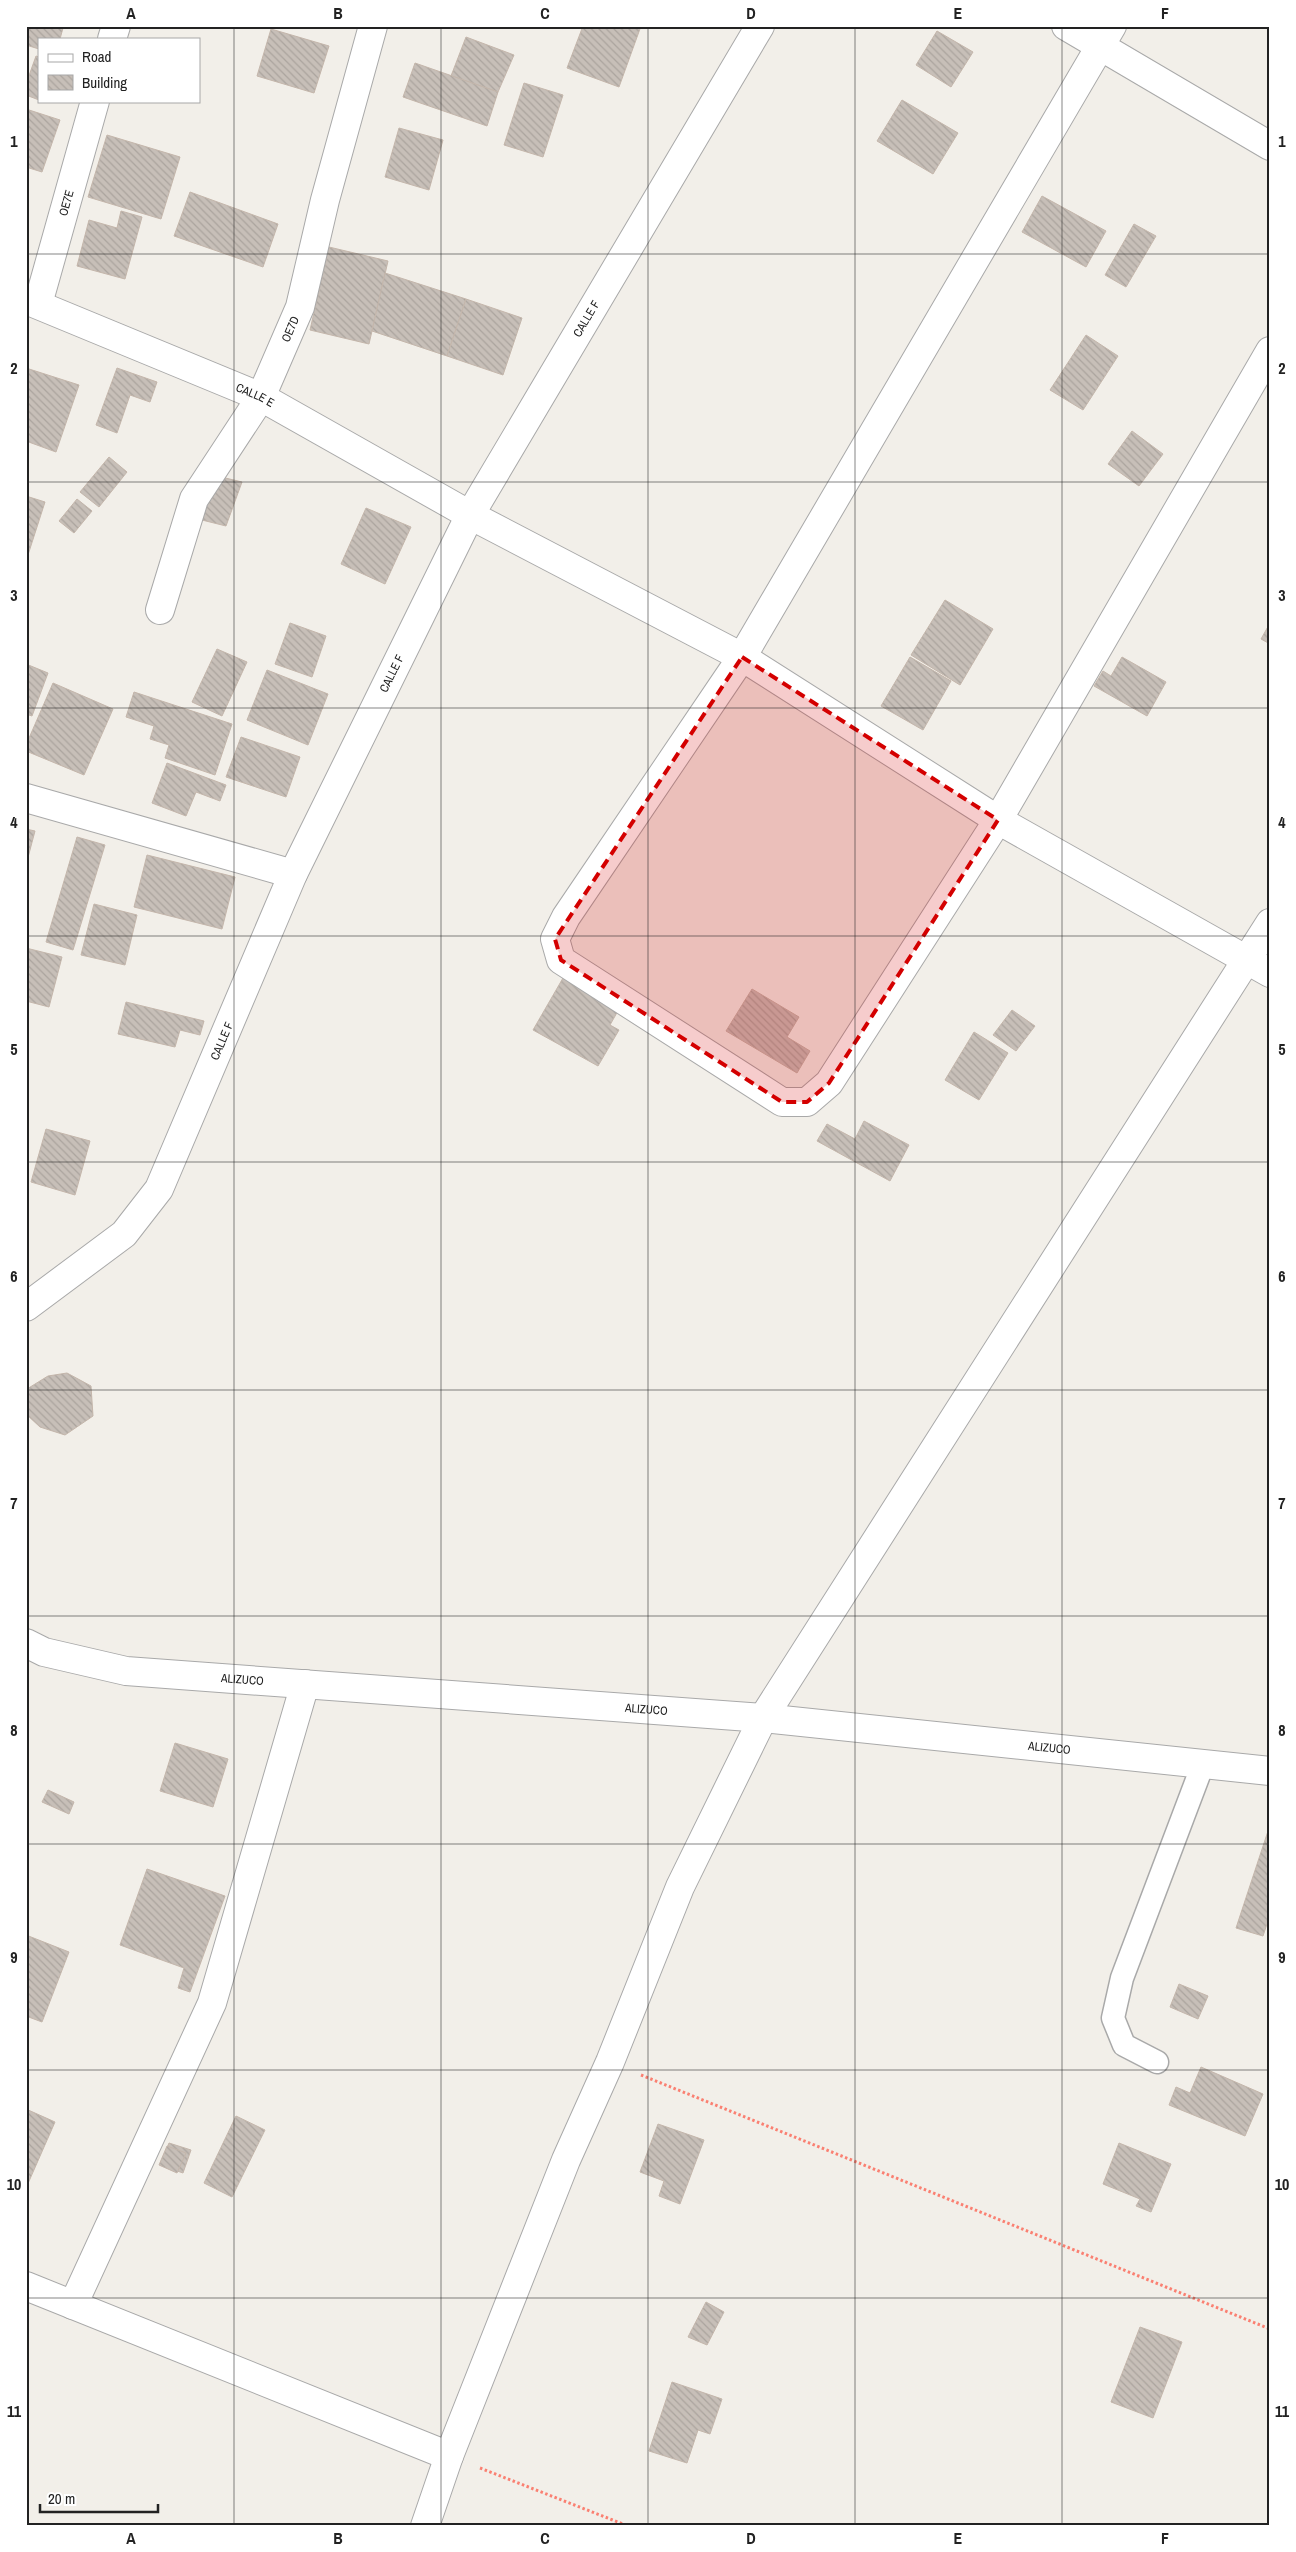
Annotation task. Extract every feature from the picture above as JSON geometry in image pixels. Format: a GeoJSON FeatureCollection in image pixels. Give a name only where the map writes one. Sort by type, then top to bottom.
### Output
{"type":"FeatureCollection","features":[{"type":"Feature","properties":{"kind":"street"},"geometry":{"type":"LineString","coordinates":[[112,38],[116,26]]}},
{"type":"Feature","properties":{"kind":"street","name":"OE7D"},"geometry":{"type":"LineString","coordinates":[[160,610],[194,498],[261,397],[300,307],[325,200],[373,26]]}},
{"type":"Feature","properties":{"kind":"street","name":"CALLE F"},"geometry":{"type":"LineString","coordinates":[[26,1307],[124,1234],[159,1189],[293,874],[470,516],[760,26]]}},
{"type":"Feature","properties":{"kind":"street"},"geometry":{"type":"LineString","coordinates":[[1066,26],[1107,36],[1270,146]]}},
{"type":"Feature","properties":{"kind":"street"},"geometry":{"type":"LineString","coordinates":[[1107,36],[742,657],[566,917],[555,939],[562,960],[782,1102],[807,1102],[829,1083],[998,820],[1270,350]]}},
{"type":"Feature","properties":{"kind":"street","name":"OE7E"},"geometry":{"type":"LineString","coordinates":[[32,302],[95,102]]}},
{"type":"Feature","properties":{"kind":"street","name":"CALLE E"},"geometry":{"type":"LineString","coordinates":[[32,302],[261,397],[470,516],[742,657],[998,820],[1259,967]]}},
{"type":"Feature","properties":{"kind":"street"},"geometry":{"type":"LineString","coordinates":[[26,798],[293,874]]}},
{"type":"Feature","properties":{"kind":"street"},"geometry":{"type":"LineString","coordinates":[[425,2526],[449,2456],[566,2160],[610,2062],[680,1887],[763,1718],[1259,967],[1270,923]]}},
{"type":"Feature","properties":{"kind":"street","name":"ALIZUCO"},"geometry":{"type":"LineString","coordinates":[[26,1642],[44,1652],[126,1671],[763,1718],[1270,1771]]}},
{"type":"Feature","properties":{"kind":"street"},"geometry":{"type":"LineString","coordinates":[[73,2305],[212,2004],[305,1684]]}},
{"type":"Feature","properties":{"kind":"street"},"geometry":{"type":"LineString","coordinates":[[26,2286],[449,2456]]}},
{"type":"Feature","properties":{"kind":"lane"},"geometry":{"type":"LineString","coordinates":[[1157,2062],[1124,2045],[1113,2018],[1122,1978],[1203,1764]]}},
{"type":"Feature","properties":{"kind":"path"},"geometry":{"type":"LineString","coordinates":[[610,2062],[1270,2329]]}},
{"type":"Feature","properties":{"kind":"path"},"geometry":{"type":"LineString","coordinates":[[449,2456],[628,2526]]}},
{"type":"Feature","properties":{"kind":"highlighted area"},"geometry":{"type":"Polygon","coordinates":[[[742,657],[998,820],[829,1083],[807,1102],[782,1102],[561,960],[555,939],[742,657]]]}},
{"type":"Feature","properties":{"kind":"building"},"geometry":{"type":"Polygon","coordinates":[[[26,26],[57,26],[63,28],[60,38],[38,38],[38,49],[26,45],[26,26]]]}},
{"type":"Feature","properties":{"kind":"building"},"geometry":{"type":"Polygon","coordinates":[[[583,26],[641,26],[619,87],[567,68],[583,26]]]}},
{"type":"Feature","properties":{"kind":"building"},"geometry":{"type":"Polygon","coordinates":[[[271,29],[329,46],[314,93],[257,76],[271,29]]]}},
{"type":"Feature","properties":{"kind":"building"},"geometry":{"type":"Polygon","coordinates":[[[937,31],[973,52],[951,87],[916,65],[937,31]]]}},
{"type":"Feature","properties":{"kind":"building"},"geometry":{"type":"Polygon","coordinates":[[[466,37],[514,55],[498,92],[451,76],[466,37]]]}},
{"type":"Feature","properties":{"kind":"building"},"geometry":{"type":"Polygon","coordinates":[[[36,56],[38,57],[38,100],[26,95],[26,84],[36,56]]]}},
{"type":"Feature","properties":{"kind":"building"},"geometry":{"type":"Polygon","coordinates":[[[415,63],[498,92],[487,126],[403,97],[415,63]]]}},
{"type":"Feature","properties":{"kind":"building"},"geometry":{"type":"Polygon","coordinates":[[[524,83],[563,95],[543,157],[504,145],[524,83]]]}},
{"type":"Feature","properties":{"kind":"building"},"geometry":{"type":"Polygon","coordinates":[[[902,100],[958,133],[933,174],[877,141],[902,100]]]}},
{"type":"Feature","properties":{"kind":"building"},"geometry":{"type":"Polygon","coordinates":[[[26,109],[60,120],[42,172],[26,167],[26,109]]]}},
{"type":"Feature","properties":{"kind":"building"},"geometry":{"type":"Polygon","coordinates":[[[399,128],[443,140],[429,190],[385,177],[399,128]]]}},
{"type":"Feature","properties":{"kind":"building"},"geometry":{"type":"Polygon","coordinates":[[[107,135],[180,157],[161,219],[88,197],[107,135]]]}},
{"type":"Feature","properties":{"kind":"building"},"geometry":{"type":"Polygon","coordinates":[[[190,192],[278,224],[263,267],[174,236],[190,192]]]}},
{"type":"Feature","properties":{"kind":"building"},"geometry":{"type":"Polygon","coordinates":[[[1042,196],[1106,231],[1086,267],[1022,232],[1042,196]]]}},
{"type":"Feature","properties":{"kind":"building"},"geometry":{"type":"Polygon","coordinates":[[[121,211],[142,217],[125,279],[77,266],[89,220],[117,228],[121,211]]]}},
{"type":"Feature","properties":{"kind":"building"},"geometry":{"type":"Polygon","coordinates":[[[1134,224],[1156,236],[1126,287],[1105,275],[1134,224]]]}},
{"type":"Feature","properties":{"kind":"building"},"geometry":{"type":"Polygon","coordinates":[[[329,247],[388,261],[369,344],[310,330],[329,247]]]}},
{"type":"Feature","properties":{"kind":"building"},"geometry":{"type":"Polygon","coordinates":[[[385,273],[466,299],[447,356],[372,331],[385,273]]]}},
{"type":"Feature","properties":{"kind":"building"},"geometry":{"type":"Polygon","coordinates":[[[466,299],[522,318],[503,375],[447,356],[466,299]]]}},
{"type":"Feature","properties":{"kind":"building"},"geometry":{"type":"Polygon","coordinates":[[[1086,335],[1118,356],[1083,410],[1050,390],[1086,335]]]}},
{"type":"Feature","properties":{"kind":"building"},"geometry":{"type":"Polygon","coordinates":[[[26,368],[79,385],[56,452],[26,441],[26,368]]]}},
{"type":"Feature","properties":{"kind":"building"},"geometry":{"type":"Polygon","coordinates":[[[117,368],[157,382],[150,402],[130,395],[117,433],[96,425],[117,368]]]}},
{"type":"Feature","properties":{"kind":"building"},"geometry":{"type":"Polygon","coordinates":[[[1132,431],[1163,454],[1139,486],[1108,464],[1132,431]]]}},
{"type":"Feature","properties":{"kind":"building"},"geometry":{"type":"Polygon","coordinates":[[[109,457],[127,472],[99,507],[80,492],[109,457]]]}},
{"type":"Feature","properties":{"kind":"building"},"geometry":{"type":"Polygon","coordinates":[[[213,475],[242,482],[226,526],[198,519],[213,475]]]}},
{"type":"Feature","properties":{"kind":"building"},"geometry":{"type":"Polygon","coordinates":[[[26,496],[45,502],[27,558],[26,558],[26,496]]]}},
{"type":"Feature","properties":{"kind":"building"},"geometry":{"type":"Polygon","coordinates":[[[77,499],[92,511],[74,533],[59,521],[77,499]]]}},
{"type":"Feature","properties":{"kind":"building"},"geometry":{"type":"Polygon","coordinates":[[[366,508],[411,527],[385,584],[341,564],[366,508]]]}},
{"type":"Feature","properties":{"kind":"building"},"geometry":{"type":"Polygon","coordinates":[[[945,600],[993,629],[960,685],[911,655],[945,600]]]}},
{"type":"Feature","properties":{"kind":"building"},"geometry":{"type":"Polygon","coordinates":[[[290,623],[326,636],[312,677],[275,664],[290,623]]]}},
{"type":"Feature","properties":{"kind":"building"},"geometry":{"type":"Polygon","coordinates":[[[1270,623],[1270,644],[1261,639],[1270,623]]]}},
{"type":"Feature","properties":{"kind":"building"},"geometry":{"type":"Polygon","coordinates":[[[217,649],[247,662],[222,716],[192,702],[217,649]]]}},
{"type":"Feature","properties":{"kind":"building"},"geometry":{"type":"Polygon","coordinates":[[[910,657],[951,681],[923,730],[881,706],[910,657]]]}},
{"type":"Feature","properties":{"kind":"building"},"geometry":{"type":"Polygon","coordinates":[[[1122,657],[1166,682],[1147,716],[1094,686],[1103,671],[1111,676],[1122,657]]]}},
{"type":"Feature","properties":{"kind":"building"},"geometry":{"type":"Polygon","coordinates":[[[26,664],[48,673],[32,716],[26,714],[26,664]]]}},
{"type":"Feature","properties":{"kind":"building"},"geometry":{"type":"Polygon","coordinates":[[[267,670],[328,694],[308,745],[247,720],[267,670]]]}},
{"type":"Feature","properties":{"kind":"building"},"geometry":{"type":"Polygon","coordinates":[[[53,683],[113,709],[84,775],[26,751],[26,745],[53,683]]]}},
{"type":"Feature","properties":{"kind":"building"},"geometry":{"type":"Polygon","coordinates":[[[134,692],[232,724],[215,775],[165,758],[169,745],[150,739],[154,726],[126,717],[134,692]]]}},
{"type":"Feature","properties":{"kind":"building"},"geometry":{"type":"Polygon","coordinates":[[[241,737],[300,757],[286,797],[226,777],[241,737]]]}},
{"type":"Feature","properties":{"kind":"building"},"geometry":{"type":"Polygon","coordinates":[[[167,763],[226,785],[220,801],[196,792],[186,816],[152,803],[167,763]]]}},
{"type":"Feature","properties":{"kind":"building"},"geometry":{"type":"Polygon","coordinates":[[[26,829],[35,831],[26,865],[26,829]]]}},
{"type":"Feature","properties":{"kind":"building"},"geometry":{"type":"Polygon","coordinates":[[[77,837],[105,845],[73,950],[46,942],[77,837]]]}},
{"type":"Feature","properties":{"kind":"building"},"geometry":{"type":"Polygon","coordinates":[[[147,855],[235,877],[222,929],[134,907],[147,855]]]}},
{"type":"Feature","properties":{"kind":"building"},"geometry":{"type":"Polygon","coordinates":[[[94,904],[137,915],[125,965],[81,955],[94,904]]]}},
{"type":"Feature","properties":{"kind":"building"},"geometry":{"type":"Polygon","coordinates":[[[26,948],[62,957],[49,1007],[26,1001],[26,948]]]}},
{"type":"Feature","properties":{"kind":"building"},"geometry":{"type":"Polygon","coordinates":[[[563,978],[619,1009],[610,1025],[619,1030],[598,1066],[533,1030],[563,978]]]}},
{"type":"Feature","properties":{"kind":"building"},"geometry":{"type":"Polygon","coordinates":[[[752,989],[799,1017],[787,1037],[810,1051],[797,1073],[726,1031],[752,989]]]}},
{"type":"Feature","properties":{"kind":"building"},"geometry":{"type":"Polygon","coordinates":[[[126,1002],[204,1021],[200,1035],[180,1030],[175,1047],[118,1034],[126,1002]]]}},
{"type":"Feature","properties":{"kind":"building"},"geometry":{"type":"Polygon","coordinates":[[[1012,1010],[1035,1026],[1016,1051],[993,1035],[1012,1010]]]}},
{"type":"Feature","properties":{"kind":"building"},"geometry":{"type":"Polygon","coordinates":[[[974,1032],[1008,1053],[979,1100],[945,1080],[974,1032]]]}},
{"type":"Feature","properties":{"kind":"building"},"geometry":{"type":"Polygon","coordinates":[[[864,1121],[909,1145],[890,1181],[817,1141],[827,1124],[855,1139],[864,1121]]]}},
{"type":"Feature","properties":{"kind":"building"},"geometry":{"type":"Polygon","coordinates":[[[46,1129],[90,1141],[75,1195],[31,1182],[46,1129]]]}},
{"type":"Feature","properties":{"kind":"building"},"geometry":{"type":"Polygon","coordinates":[[[67,1373],[91,1386],[93,1416],[65,1435],[40,1427],[26,1414],[26,1402],[27,1389],[48,1376],[67,1373]]]}},
{"type":"Feature","properties":{"kind":"building"},"geometry":{"type":"Polygon","coordinates":[[[175,1743],[228,1759],[213,1807],[160,1791],[175,1743]]]}},
{"type":"Feature","properties":{"kind":"building"},"geometry":{"type":"Polygon","coordinates":[[[48,1790],[74,1802],[69,1814],[42,1802],[48,1790]]]}},
{"type":"Feature","properties":{"kind":"building"},"geometry":{"type":"Polygon","coordinates":[[[1268,1831],[1270,1925],[1267,1924],[1263,1936],[1236,1928],[1268,1831]]]}},
{"type":"Feature","properties":{"kind":"building"},"geometry":{"type":"Polygon","coordinates":[[[147,1869],[225,1896],[190,1992],[178,1988],[184,1968],[120,1945],[147,1869]]]}},
{"type":"Feature","properties":{"kind":"building"},"geometry":{"type":"Polygon","coordinates":[[[26,1935],[69,1952],[42,2022],[26,2016],[26,1935]]]}},
{"type":"Feature","properties":{"kind":"building"},"geometry":{"type":"Polygon","coordinates":[[[1179,1984],[1208,1996],[1198,2019],[1170,2007],[1179,1984]]]}},
{"type":"Feature","properties":{"kind":"building"},"geometry":{"type":"Polygon","coordinates":[[[1201,2067],[1263,2094],[1245,2136],[1169,2105],[1176,2087],[1190,2093],[1201,2067]]]}},
{"type":"Feature","properties":{"kind":"building"},"geometry":{"type":"Polygon","coordinates":[[[26,2109],[55,2122],[26,2188],[26,2109]]]}},
{"type":"Feature","properties":{"kind":"building"},"geometry":{"type":"Polygon","coordinates":[[[236,2116],[265,2130],[232,2197],[204,2183],[236,2116]]]}},
{"type":"Feature","properties":{"kind":"building"},"geometry":{"type":"Polygon","coordinates":[[[658,2124],[704,2140],[680,2204],[659,2196],[664,2181],[640,2172],[658,2124]]]}},
{"type":"Feature","properties":{"kind":"building"},"geometry":{"type":"Polygon","coordinates":[[[169,2143],[191,2150],[183,2173],[160,2165],[169,2143]]]}},
{"type":"Feature","properties":{"kind":"building"},"geometry":{"type":"Polygon","coordinates":[[[1119,2143],[1171,2164],[1151,2212],[1136,2206],[1140,2199],[1103,2184],[1119,2143]]]}},
{"type":"Feature","properties":{"kind":"building"},"geometry":{"type":"Polygon","coordinates":[[[167,2146],[186,2153],[177,2173],[159,2165],[167,2146]]]}},
{"type":"Feature","properties":{"kind":"building"},"geometry":{"type":"Polygon","coordinates":[[[706,2302],[724,2312],[707,2345],[688,2337],[706,2302]]]}},
{"type":"Feature","properties":{"kind":"building"},"geometry":{"type":"Polygon","coordinates":[[[1140,2327],[1182,2342],[1153,2418],[1111,2402],[1140,2327]]]}},
{"type":"Feature","properties":{"kind":"building"},"geometry":{"type":"Polygon","coordinates":[[[672,2382],[722,2399],[710,2434],[698,2430],[687,2463],[649,2451],[672,2382]]]}}]}
